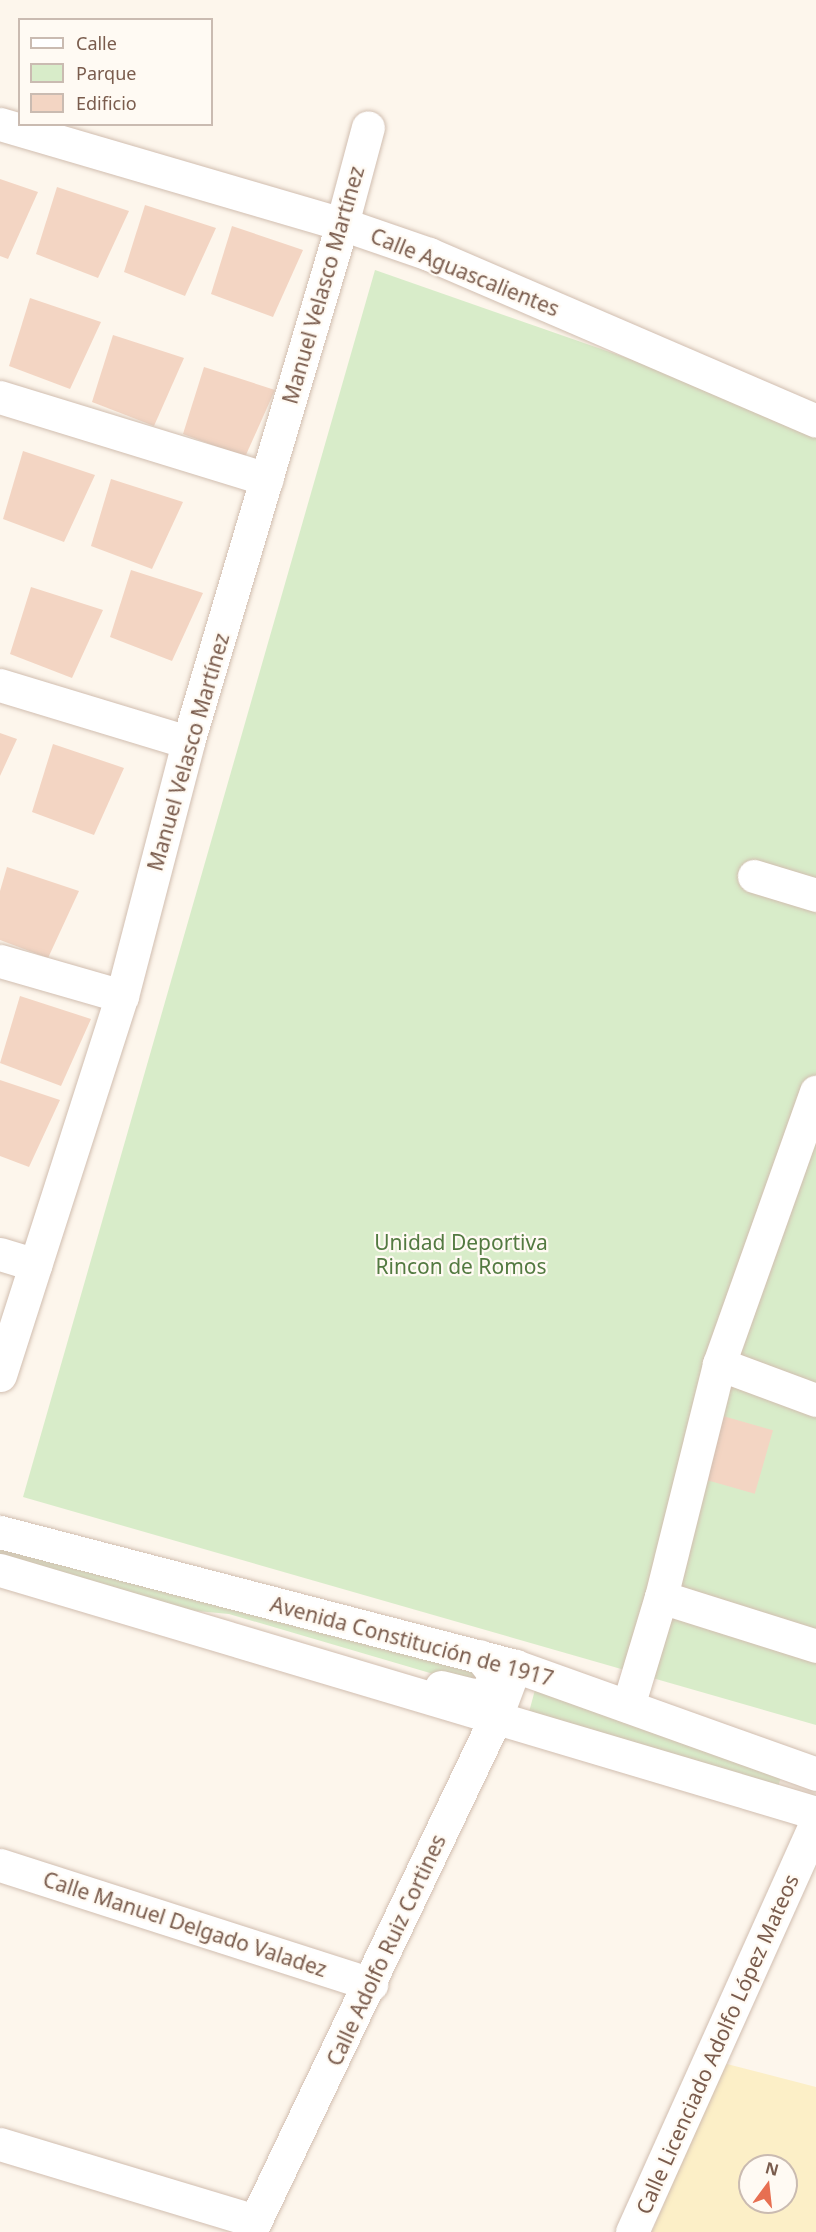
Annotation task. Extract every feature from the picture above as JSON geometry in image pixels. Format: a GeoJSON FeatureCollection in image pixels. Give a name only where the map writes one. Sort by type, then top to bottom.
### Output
{"type":"FeatureCollection","features":[{"type":"Feature","properties":{"kind":"street","name":"Calle Aguascalientes"},"geometry":{"type":"LineString","coordinates":[[0,124],[342,224],[429,254],[816,421]]}},
{"type":"Feature","properties":{"kind":"street","name":"Manuel Velasco Martínez"},"geometry":{"type":"LineString","coordinates":[[0,1375],[122,996],[188,742],[342,224],[368,127]]}},
{"type":"Feature","properties":{"kind":"street"},"geometry":{"type":"LineString","coordinates":[[0,397],[267,479]]}},
{"type":"Feature","properties":{"kind":"street"},"geometry":{"type":"LineString","coordinates":[[0,686],[188,742]]}},
{"type":"Feature","properties":{"kind":"street"},"geometry":{"type":"LineString","coordinates":[[754,876],[816,895]]}},
{"type":"Feature","properties":{"kind":"street"},"geometry":{"type":"LineString","coordinates":[[0,961],[122,996]]}},
{"type":"Feature","properties":{"kind":"street"},"geometry":{"type":"LineString","coordinates":[[628,1706],[661,1597],[719,1364],[816,1092]]}},
{"type":"Feature","properties":{"kind":"street"},"geometry":{"type":"LineString","coordinates":[[0,1254],[35,1265]]}},
{"type":"Feature","properties":{"kind":"street"},"geometry":{"type":"LineString","coordinates":[[719,1364],[816,1400]]}},
{"type":"Feature","properties":{"kind":"street","name":"Avenida Constitución de 1917"},"geometry":{"type":"LineString","coordinates":[[0,1533],[515,1666],[816,1774]]}},
{"type":"Feature","properties":{"kind":"street"},"geometry":{"type":"LineString","coordinates":[[0,1570],[816,1813]]}},
{"type":"Feature","properties":{"kind":"street"},"geometry":{"type":"LineString","coordinates":[[661,1597],[816,1646]]}},
{"type":"Feature","properties":{"kind":"street"},"geometry":{"type":"LineString","coordinates":[[181,1625],[234,1626],[464,1694],[482,1694],[493,1681],[489,1665],[480,1656]]}},
{"type":"Feature","properties":{"kind":"street","name":"Calle Adolfo Ruiz Cortines"},"geometry":{"type":"LineString","coordinates":[[253,2227],[495,1719],[515,1666]]}},
{"type":"Feature","properties":{"kind":"street","name":"Calle Licenciado Adolfo López Mateos"},"geometry":{"type":"LineString","coordinates":[[632,2232],[816,1823]]}},
{"type":"Feature","properties":{"kind":"street","name":"Calle Manuel Delgado Valadez"},"geometry":{"type":"LineString","coordinates":[[0,1865],[370,1984]]}},
{"type":"Feature","properties":{"kind":"street"},"geometry":{"type":"LineString","coordinates":[[0,2144],[253,2227]]}},
{"type":"Feature","properties":{"kind":"green space","name":"Unidad Deportiva Rincon de Romos"},"geometry":{"type":"Polygon","coordinates":[[[375,270],[816,424],[816,1725],[23,1497],[375,270]]]}},
{"type":"Feature","properties":{"kind":"green space"},"geometry":{"type":"Polygon","coordinates":[[[0,1544],[469,1667],[476,1674],[474,1682],[464,1683],[229,1614],[176,1609],[0,1557],[0,1544]]]}},
{"type":"Feature","properties":{"kind":"green space"},"geometry":{"type":"Polygon","coordinates":[[[536,1686],[782,1774],[777,1790],[528,1716],[536,1686]]]}},
{"type":"Feature","properties":{"kind":"sand"},"geometry":{"type":"Polygon","coordinates":[[[723,2063],[816,2087],[816,2232],[652,2232],[723,2063]]]}},
{"type":"Feature","properties":{"kind":"building"},"geometry":{"type":"Polygon","coordinates":[[[0,179],[38,192],[8,259],[0,256],[0,179]]]}},
{"type":"Feature","properties":{"kind":"building"},"geometry":{"type":"Polygon","coordinates":[[[57,187],[129,211],[98,278],[36,254],[57,187]]]}},
{"type":"Feature","properties":{"kind":"building"},"geometry":{"type":"Polygon","coordinates":[[[145,205],[216,228],[185,296],[124,272],[145,205]]]}},
{"type":"Feature","properties":{"kind":"building"},"geometry":{"type":"Polygon","coordinates":[[[232,226],[303,250],[273,317],[211,294],[232,226]]]}},
{"type":"Feature","properties":{"kind":"building"},"geometry":{"type":"Polygon","coordinates":[[[30,298],[101,322],[70,389],[9,366],[30,298]]]}},
{"type":"Feature","properties":{"kind":"building"},"geometry":{"type":"Polygon","coordinates":[[[113,335],[184,358],[154,426],[92,402],[113,335]]]}},
{"type":"Feature","properties":{"kind":"building"},"geometry":{"type":"Polygon","coordinates":[[[204,367],[275,390],[245,457],[183,434],[204,367]]]}},
{"type":"Feature","properties":{"kind":"building"},"geometry":{"type":"Polygon","coordinates":[[[23,451],[95,475],[64,542],[3,519],[23,451]]]}},
{"type":"Feature","properties":{"kind":"building"},"geometry":{"type":"Polygon","coordinates":[[[111,479],[183,502],[152,569],[91,546],[111,479]]]}},
{"type":"Feature","properties":{"kind":"building"},"geometry":{"type":"Polygon","coordinates":[[[131,570],[203,593],[172,661],[110,637],[131,570]]]}},
{"type":"Feature","properties":{"kind":"building"},"geometry":{"type":"Polygon","coordinates":[[[31,587],[103,610],[72,678],[10,654],[31,587]]]}},
{"type":"Feature","properties":{"kind":"building"},"geometry":{"type":"Polygon","coordinates":[[[0,733],[17,739],[0,776],[0,733]]]}},
{"type":"Feature","properties":{"kind":"building"},"geometry":{"type":"Polygon","coordinates":[[[53,744],[124,768],[94,835],[32,812],[53,744]]]}},
{"type":"Feature","properties":{"kind":"building"},"geometry":{"type":"Polygon","coordinates":[[[7,867],[79,891],[48,958],[0,940],[0,891],[7,867]]]}},
{"type":"Feature","properties":{"kind":"building"},"geometry":{"type":"Polygon","coordinates":[[[20,996],[91,1019],[61,1086],[0,1063],[20,996]]]}},
{"type":"Feature","properties":{"kind":"building"},"geometry":{"type":"Polygon","coordinates":[[[0,1080],[60,1100],[29,1167],[0,1156],[0,1080]]]}},
{"type":"Feature","properties":{"kind":"building"},"geometry":{"type":"Polygon","coordinates":[[[723,1416],[773,1430],[755,1494],[705,1479],[723,1416]]]}}]}
